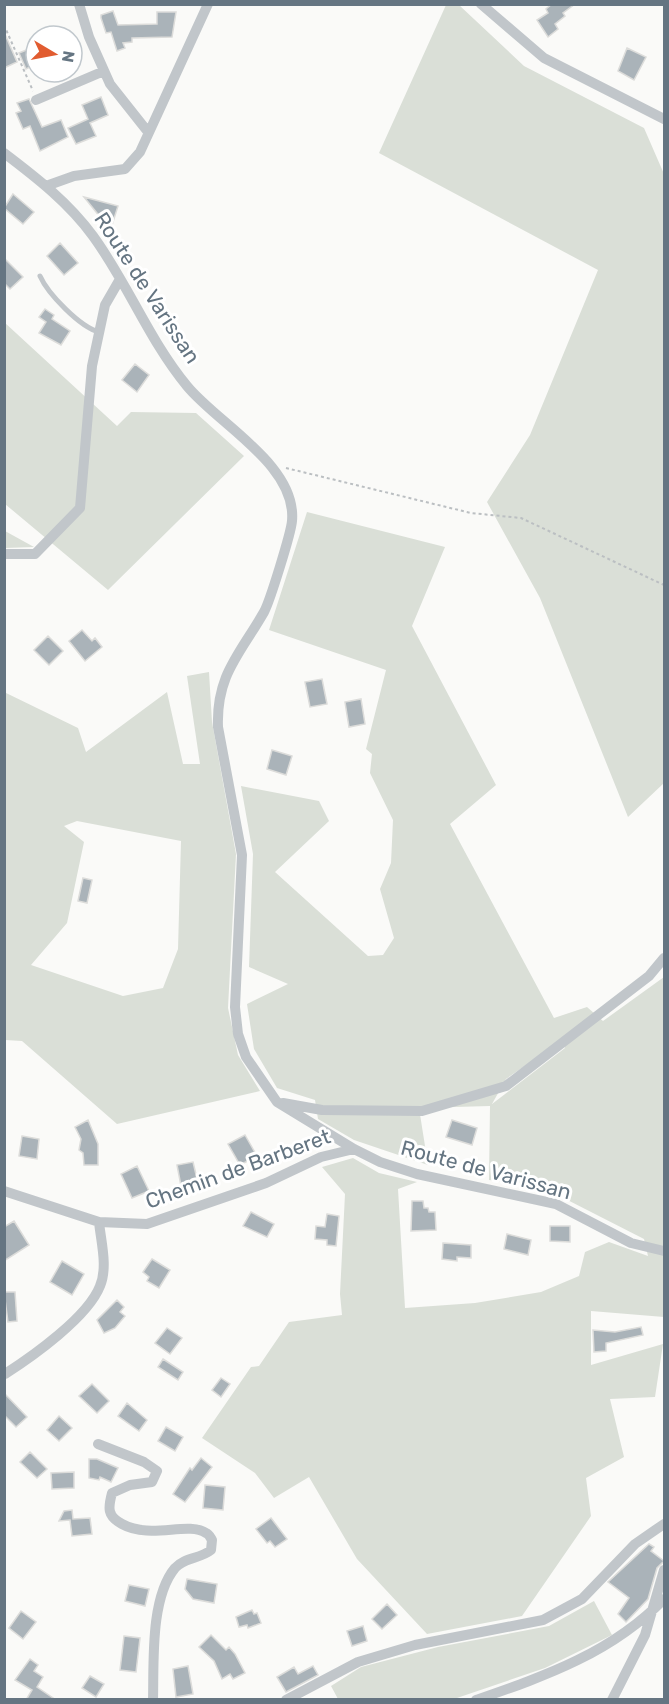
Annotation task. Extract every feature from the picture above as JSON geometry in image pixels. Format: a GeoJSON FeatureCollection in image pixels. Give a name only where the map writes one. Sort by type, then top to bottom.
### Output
{"type":"FeatureCollection","features":[{"type":"Feature","properties":{"kind":"street"},"geometry":{"type":"LineString","coordinates":[[79,4],[89,38],[110,84],[148,132]]}},
{"type":"Feature","properties":{"kind":"street"},"geometry":{"type":"LineString","coordinates":[[46,186],[74,176],[124,170],[140,152],[208,4]]}},
{"type":"Feature","properties":{"kind":"street"},"geometry":{"type":"LineString","coordinates":[[481,4],[544,58],[664,119]]}},
{"type":"Feature","properties":{"kind":"street"},"geometry":{"type":"LineString","coordinates":[[36,100],[104,71]]}},
{"type":"Feature","properties":{"kind":"street","name":"Route de Varissan"},"geometry":{"type":"LineString","coordinates":[[4,153],[46,186],[83,223],[120,279],[165,358],[188,388],[268,463],[287,488],[292,521],[266,609],[222,682],[217,705],[218,727],[242,855],[235,1007],[238,1034],[246,1057],[277,1102],[354,1149],[417,1174],[556,1204],[631,1243],[664,1251]]}},
{"type":"Feature","properties":{"kind":"street"},"geometry":{"type":"LineString","coordinates":[[4,554],[35,554],[80,508],[92,366],[105,305],[120,279]]}},
{"type":"Feature","properties":{"kind":"street","name":"Chemin de Barberet"},"geometry":{"type":"LineString","coordinates":[[277,1102],[322,1110],[422,1112],[506,1086],[649,976],[664,958]]}},
{"type":"Feature","properties":{"kind":"street","name":"Chemin de Barberet"},"geometry":{"type":"LineString","coordinates":[[4,1191],[99,1222],[147,1224],[266,1183],[321,1157],[354,1149]]}},
{"type":"Feature","properties":{"kind":"street"},"geometry":{"type":"LineString","coordinates":[[5,1374],[44,1348],[66,1328],[100,1288],[104,1264],[99,1222]]}},
{"type":"Feature","properties":{"kind":"street"},"geometry":{"type":"LineString","coordinates":[[98,1444],[144,1462],[157,1471],[152,1482],[130,1485],[112,1493],[108,1509],[112,1519],[132,1530],[150,1533],[186,1528],[206,1532],[212,1540],[211,1550],[204,1556],[184,1560],[174,1570],[166,1585],[157,1617],[153,1700]]}},
{"type":"Feature","properties":{"kind":"street"},"geometry":{"type":"LineString","coordinates":[[286,1700],[358,1662],[415,1645],[543,1620],[582,1599],[635,1544],[664,1524]]}},
{"type":"Feature","properties":{"kind":"street"},"geometry":{"type":"LineString","coordinates":[[612,1700],[645,1635],[664,1570]]}},
{"type":"Feature","properties":{"kind":"street"},"geometry":{"type":"LineString","coordinates":[[476,1700],[553,1674],[613,1642],[653,1611],[664,1599]]}},
{"type":"Feature","properties":{"kind":"lane"},"geometry":{"type":"LineString","coordinates":[[40,276],[45,288],[89,329],[99,332]]}},
{"type":"Feature","properties":{"kind":"path"},"geometry":{"type":"LineString","coordinates":[[4,24],[36,100]]}},
{"type":"Feature","properties":{"kind":"path"},"geometry":{"type":"LineString","coordinates":[[268,463],[471,513],[521,518],[664,585]]}},
{"type":"Feature","properties":{"kind":"shaded area"},"geometry":{"type":"Polygon","coordinates":[[[446,5],[459,5],[524,66],[644,128],[664,174],[664,783],[628,817],[540,598],[487,502],[530,435],[598,270],[379,153],[446,5]]]}},
{"type":"Feature","properties":{"kind":"shaded area"},"geometry":{"type":"Polygon","coordinates":[[[4,322],[117,426],[131,412],[196,413],[244,456],[108,590],[5,504],[4,322]]]}},
{"type":"Feature","properties":{"kind":"shaded area"},"geometry":{"type":"Polygon","coordinates":[[[307,512],[445,547],[412,626],[496,785],[450,824],[554,1018],[587,1007],[603,1021],[664,977],[664,1317],[591,1311],[591,1365],[663,1344],[655,1397],[610,1399],[624,1457],[586,1478],[591,1516],[522,1616],[427,1634],[357,1559],[309,1477],[274,1498],[255,1473],[202,1438],[251,1367],[259,1366],[289,1322],[342,1315],[340,1294],[345,1194],[322,1167],[353,1158],[379,1173],[417,1182],[398,1189],[405,1308],[475,1303],[541,1292],[579,1276],[585,1252],[609,1242],[648,1256],[644,1239],[542,1187],[489,1180],[490,1106],[419,1108],[428,1165],[354,1140],[318,1119],[315,1100],[277,1088],[254,1049],[247,1004],[288,984],[249,967],[253,854],[241,786],[319,801],[329,821],[275,872],[368,956],[383,955],[394,938],[380,889],[391,863],[393,820],[370,773],[372,754],[366,749],[386,670],[269,630],[307,512]],[[561,1041],[506,1079],[492,1104],[565,1048],[561,1041]]]}},
{"type":"Feature","properties":{"kind":"shaded area"},"geometry":{"type":"Polygon","coordinates":[[[5,531],[34,547],[5,548],[5,531]]]}},
{"type":"Feature","properties":{"kind":"shaded area"},"geometry":{"type":"Polygon","coordinates":[[[209,672],[212,722],[236,854],[228,1008],[238,1055],[260,1091],[117,1124],[22,1041],[5,1040],[4,692],[78,728],[86,752],[167,692],[183,764],[200,764],[187,676],[209,672]],[[77,821],[64,826],[84,842],[67,923],[31,965],[123,996],[163,988],[178,949],[181,841],[77,821]]]}},
{"type":"Feature","properties":{"kind":"shaded area"},"geometry":{"type":"Polygon","coordinates":[[[594,1601],[612,1635],[545,1668],[454,1699],[338,1699],[331,1686],[361,1667],[438,1647],[549,1626],[594,1601]]]}},
{"type":"Feature","properties":{"kind":"building"},"geometry":{"type":"Polygon","coordinates":[[[552,4],[575,4],[563,13],[565,16],[555,24],[558,29],[548,37],[537,20],[548,13],[546,9],[552,4]]]}},
{"type":"Feature","properties":{"kind":"building"},"geometry":{"type":"Polygon","coordinates":[[[113,11],[118,25],[157,24],[157,12],[176,12],[172,37],[132,38],[132,42],[123,43],[125,48],[117,51],[111,32],[106,33],[101,18],[101,15],[113,11]]]}},
{"type":"Feature","properties":{"kind":"building"},"geometry":{"type":"Polygon","coordinates":[[[4,32],[17,62],[4,68],[4,32]]]}},
{"type":"Feature","properties":{"kind":"building"},"geometry":{"type":"Polygon","coordinates":[[[627,48],[646,57],[634,80],[618,71],[627,48]]]}},
{"type":"Feature","properties":{"kind":"building"},"geometry":{"type":"Polygon","coordinates":[[[24,51],[24,64],[19,53],[24,51]]]}},
{"type":"Feature","properties":{"kind":"building"},"geometry":{"type":"Polygon","coordinates":[[[101,97],[108,115],[90,123],[96,136],[76,144],[68,128],[88,119],[82,105],[101,97]]]}},
{"type":"Feature","properties":{"kind":"building"},"geometry":{"type":"Polygon","coordinates":[[[29,99],[42,127],[61,120],[68,137],[40,151],[30,126],[23,129],[16,113],[21,111],[17,103],[29,99]]]}},
{"type":"Feature","properties":{"kind":"building"},"geometry":{"type":"Polygon","coordinates":[[[13,194],[34,212],[23,224],[4,208],[13,194]]]}},
{"type":"Feature","properties":{"kind":"building"},"geometry":{"type":"Polygon","coordinates":[[[84,197],[118,206],[112,225],[105,223],[84,197]]]}},
{"type":"Feature","properties":{"kind":"building"},"geometry":{"type":"Polygon","coordinates":[[[60,243],[78,263],[64,275],[47,256],[60,243]]]}},
{"type":"Feature","properties":{"kind":"building"},"geometry":{"type":"Polygon","coordinates":[[[4,258],[23,277],[10,289],[4,283],[4,258]]]}},
{"type":"Feature","properties":{"kind":"building"},"geometry":{"type":"Polygon","coordinates":[[[45,309],[54,315],[52,319],[70,331],[61,345],[39,333],[46,322],[39,317],[45,309]]]}},
{"type":"Feature","properties":{"kind":"building"},"geometry":{"type":"Polygon","coordinates":[[[135,364],[149,375],[137,392],[122,380],[135,364]]]}},
{"type":"Feature","properties":{"kind":"building"},"geometry":{"type":"Polygon","coordinates":[[[82,630],[92,641],[95,638],[102,647],[85,661],[69,641],[82,630]]]}},
{"type":"Feature","properties":{"kind":"building"},"geometry":{"type":"Polygon","coordinates":[[[48,636],[63,651],[49,665],[34,650],[48,636]]]}},
{"type":"Feature","properties":{"kind":"building"},"geometry":{"type":"Polygon","coordinates":[[[322,679],[327,704],[310,707],[305,682],[322,679]]]}},
{"type":"Feature","properties":{"kind":"building"},"geometry":{"type":"Polygon","coordinates":[[[361,699],[365,724],[349,727],[345,702],[361,699]]]}},
{"type":"Feature","properties":{"kind":"building"},"geometry":{"type":"Polygon","coordinates":[[[272,750],[292,756],[286,775],[267,769],[272,750]]]}},
{"type":"Feature","properties":{"kind":"building"},"geometry":{"type":"Polygon","coordinates":[[[83,878],[92,880],[87,903],[78,901],[83,878]]]}},
{"type":"Feature","properties":{"kind":"building"},"geometry":{"type":"Polygon","coordinates":[[[88,1120],[98,1144],[98,1165],[84,1165],[83,1153],[79,1150],[81,1139],[75,1127],[88,1120]]]}},
{"type":"Feature","properties":{"kind":"building"},"geometry":{"type":"Polygon","coordinates":[[[452,1120],[477,1128],[472,1145],[446,1137],[452,1120]]]}},
{"type":"Feature","properties":{"kind":"building"},"geometry":{"type":"Polygon","coordinates":[[[245,1135],[257,1156],[240,1165],[228,1144],[245,1135]]]}},
{"type":"Feature","properties":{"kind":"building"},"geometry":{"type":"Polygon","coordinates":[[[22,1136],[39,1139],[37,1159],[19,1156],[22,1136]]]}},
{"type":"Feature","properties":{"kind":"building"},"geometry":{"type":"Polygon","coordinates":[[[193,1162],[199,1187],[182,1191],[177,1165],[193,1162]]]}},
{"type":"Feature","properties":{"kind":"building"},"geometry":{"type":"Polygon","coordinates":[[[137,1166],[149,1191],[132,1198],[121,1174],[137,1166]]]}},
{"type":"Feature","properties":{"kind":"building"},"geometry":{"type":"Polygon","coordinates":[[[412,1201],[423,1201],[424,1208],[428,1208],[429,1212],[435,1212],[436,1230],[411,1231],[412,1201]]]}},
{"type":"Feature","properties":{"kind":"building"},"geometry":{"type":"Polygon","coordinates":[[[251,1212],[274,1224],[267,1237],[243,1226],[251,1212]]]}},
{"type":"Feature","properties":{"kind":"building"},"geometry":{"type":"Polygon","coordinates":[[[327,1214],[339,1216],[336,1246],[327,1245],[327,1240],[315,1239],[316,1226],[325,1227],[327,1214]]]}},
{"type":"Feature","properties":{"kind":"building"},"geometry":{"type":"Polygon","coordinates":[[[14,1221],[29,1245],[4,1261],[4,1227],[14,1221]]]}},
{"type":"Feature","properties":{"kind":"building"},"geometry":{"type":"Polygon","coordinates":[[[550,1226],[570,1226],[570,1242],[550,1241],[550,1226]]]}},
{"type":"Feature","properties":{"kind":"building"},"geometry":{"type":"Polygon","coordinates":[[[507,1234],[531,1240],[528,1255],[504,1249],[507,1234]]]}},
{"type":"Feature","properties":{"kind":"building"},"geometry":{"type":"Polygon","coordinates":[[[443,1243],[471,1245],[471,1258],[457,1257],[457,1261],[442,1259],[443,1243]]]}},
{"type":"Feature","properties":{"kind":"building"},"geometry":{"type":"Polygon","coordinates":[[[152,1259],[170,1270],[159,1288],[147,1281],[149,1277],[143,1272],[152,1259]]]}},
{"type":"Feature","properties":{"kind":"building"},"geometry":{"type":"Polygon","coordinates":[[[62,1261],[84,1274],[72,1295],[50,1282],[62,1261]]]}},
{"type":"Feature","properties":{"kind":"building"},"geometry":{"type":"Polygon","coordinates":[[[4,1292],[15,1292],[17,1321],[8,1322],[4,1292]]]}},
{"type":"Feature","properties":{"kind":"building"},"geometry":{"type":"Polygon","coordinates":[[[117,1300],[124,1307],[120,1312],[125,1316],[115,1328],[104,1333],[97,1320],[117,1300]]]}},
{"type":"Feature","properties":{"kind":"building"},"geometry":{"type":"Polygon","coordinates":[[[641,1327],[643,1335],[606,1343],[606,1351],[594,1352],[593,1330],[615,1332],[641,1327]]]}},
{"type":"Feature","properties":{"kind":"building"},"geometry":{"type":"Polygon","coordinates":[[[167,1328],[182,1338],[170,1354],[155,1343],[167,1328]]]}},
{"type":"Feature","properties":{"kind":"building"},"geometry":{"type":"Polygon","coordinates":[[[163,1359],[183,1372],[178,1380],[158,1367],[163,1359]]]}},
{"type":"Feature","properties":{"kind":"building"},"geometry":{"type":"Polygon","coordinates":[[[221,1378],[230,1384],[221,1397],[212,1390],[221,1378]]]}},
{"type":"Feature","properties":{"kind":"building"},"geometry":{"type":"Polygon","coordinates":[[[92,1384],[109,1401],[97,1413],[79,1396],[92,1384]]]}},
{"type":"Feature","properties":{"kind":"building"},"geometry":{"type":"Polygon","coordinates":[[[4,1393],[27,1417],[16,1427],[4,1415],[4,1393]]]}},
{"type":"Feature","properties":{"kind":"building"},"geometry":{"type":"Polygon","coordinates":[[[127,1403],[147,1420],[139,1431],[118,1416],[127,1403]]]}},
{"type":"Feature","properties":{"kind":"building"},"geometry":{"type":"Polygon","coordinates":[[[59,1416],[72,1428],[59,1441],[47,1430],[59,1416]]]}},
{"type":"Feature","properties":{"kind":"building"},"geometry":{"type":"Polygon","coordinates":[[[166,1427],[183,1437],[175,1451],[158,1441],[166,1427]]]}},
{"type":"Feature","properties":{"kind":"building"},"geometry":{"type":"Polygon","coordinates":[[[30,1452],[47,1469],[37,1478],[20,1462],[30,1452]]]}},
{"type":"Feature","properties":{"kind":"building"},"geometry":{"type":"Polygon","coordinates":[[[201,1458],[212,1467],[185,1502],[173,1494],[190,1468],[192,1470],[201,1458]]]}},
{"type":"Feature","properties":{"kind":"building"},"geometry":{"type":"Polygon","coordinates":[[[89,1459],[97,1459],[118,1468],[111,1482],[100,1477],[99,1480],[89,1478],[89,1459]]]}},
{"type":"Feature","properties":{"kind":"building"},"geometry":{"type":"Polygon","coordinates":[[[74,1472],[74,1488],[52,1489],[51,1473],[74,1472]]]}},
{"type":"Feature","properties":{"kind":"building"},"geometry":{"type":"Polygon","coordinates":[[[205,1485],[225,1487],[223,1510],[203,1508],[205,1485]]]}},
{"type":"Feature","properties":{"kind":"building"},"geometry":{"type":"Polygon","coordinates":[[[72,1510],[73,1519],[90,1518],[92,1534],[72,1536],[70,1520],[59,1521],[64,1511],[72,1510]]]}},
{"type":"Feature","properties":{"kind":"building"},"geometry":{"type":"Polygon","coordinates":[[[271,1518],[287,1539],[275,1547],[270,1541],[267,1543],[256,1529],[271,1518]]]}},
{"type":"Feature","properties":{"kind":"building"},"geometry":{"type":"Polygon","coordinates":[[[649,1544],[654,1547],[651,1551],[664,1561],[657,1568],[648,1599],[626,1622],[618,1614],[629,1598],[608,1582],[649,1544]]]}},
{"type":"Feature","properties":{"kind":"building"},"geometry":{"type":"Polygon","coordinates":[[[187,1579],[217,1584],[214,1603],[193,1599],[185,1589],[187,1579]]]}},
{"type":"Feature","properties":{"kind":"building"},"geometry":{"type":"Polygon","coordinates":[[[129,1585],[149,1589],[145,1606],[125,1601],[129,1585]]]}},
{"type":"Feature","properties":{"kind":"building"},"geometry":{"type":"Polygon","coordinates":[[[387,1604],[397,1615],[382,1629],[372,1619],[387,1604]]]}},
{"type":"Feature","properties":{"kind":"building"},"geometry":{"type":"Polygon","coordinates":[[[252,1610],[254,1614],[257,1613],[261,1623],[248,1628],[247,1625],[239,1627],[236,1617],[252,1610]]]}},
{"type":"Feature","properties":{"kind":"building"},"geometry":{"type":"Polygon","coordinates":[[[21,1611],[36,1622],[23,1639],[9,1628],[21,1611]]]}},
{"type":"Feature","properties":{"kind":"building"},"geometry":{"type":"Polygon","coordinates":[[[363,1626],[367,1641],[352,1646],[347,1631],[363,1626]]]}},
{"type":"Feature","properties":{"kind":"building"},"geometry":{"type":"Polygon","coordinates":[[[211,1635],[226,1650],[229,1647],[245,1673],[233,1679],[230,1674],[222,1679],[214,1661],[199,1647],[211,1635]]]}},
{"type":"Feature","properties":{"kind":"building"},"geometry":{"type":"Polygon","coordinates":[[[124,1636],[140,1638],[136,1672],[120,1670],[124,1636]]]}},
{"type":"Feature","properties":{"kind":"building"},"geometry":{"type":"Polygon","coordinates":[[[30,1659],[38,1665],[34,1671],[43,1677],[37,1687],[56,1700],[26,1700],[32,1690],[15,1680],[30,1659]]]}},
{"type":"Feature","properties":{"kind":"building"},"geometry":{"type":"Polygon","coordinates":[[[188,1666],[193,1694],[176,1697],[173,1669],[188,1666]]]}},
{"type":"Feature","properties":{"kind":"building"},"geometry":{"type":"Polygon","coordinates":[[[313,1666],[318,1675],[286,1692],[277,1677],[294,1667],[298,1674],[313,1666]]]}},
{"type":"Feature","properties":{"kind":"building"},"geometry":{"type":"Polygon","coordinates":[[[90,1676],[104,1684],[96,1697],[82,1688],[90,1676]]]}}]}
